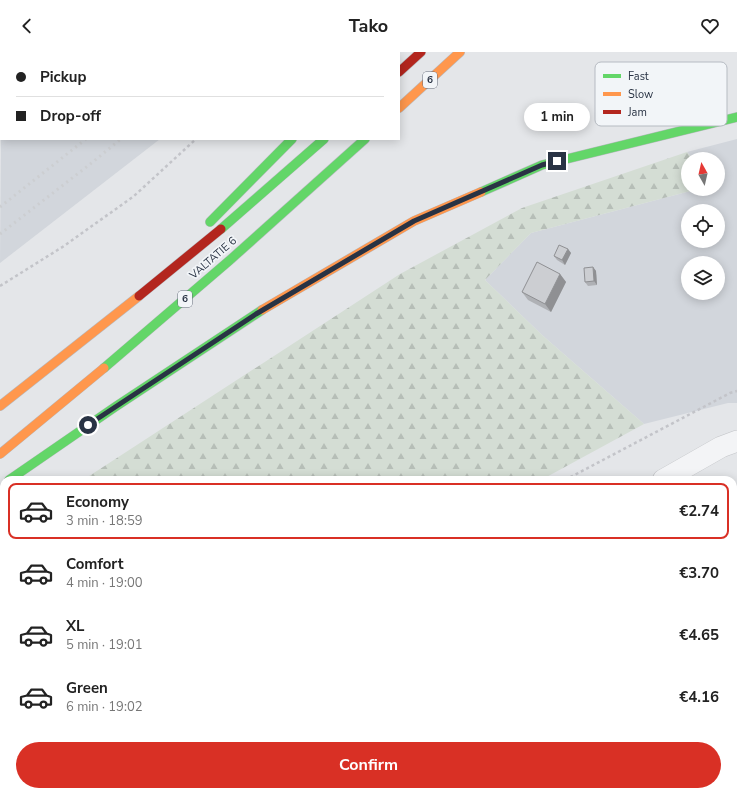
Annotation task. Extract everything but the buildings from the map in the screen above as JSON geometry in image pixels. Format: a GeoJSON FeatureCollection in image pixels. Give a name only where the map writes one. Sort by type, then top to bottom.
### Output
{"type":"FeatureCollection","features":[{"type":"Feature","properties":{"kind":"highway","name":"6"},"geometry":{"type":"LineString","coordinates":[[400,71],[421,52]]}},
{"type":"Feature","properties":{"kind":"highway","name":"6"},"geometry":{"type":"LineString","coordinates":[[400,107],[460,52]]}},
{"type":"Feature","properties":{"kind":"highway"},"geometry":{"type":"LineString","coordinates":[[727,119],[737,116]]}},
{"type":"Feature","properties":{"kind":"highway"},"geometry":{"type":"LineString","coordinates":[[15,476],[115,407],[256,314],[414,221],[542,165],[697,126]]}},
{"type":"Feature","properties":{"kind":"highway"},"geometry":{"type":"LineString","coordinates":[[204,227],[291,140]]}},
{"type":"Feature","properties":{"kind":"highway","name":"VALTATIE 6"},"geometry":{"type":"LineString","coordinates":[[0,406],[117,314],[244,210],[323,140]]}},
{"type":"Feature","properties":{"kind":"highway","name":"VALTATIE 6"},"geometry":{"type":"LineString","coordinates":[[0,454],[146,333],[314,186],[364,140]]}},
{"type":"Feature","properties":{"kind":"highway"},"geometry":{"type":"LineString","coordinates":[[117,314],[182,249]]}},
{"type":"Feature","properties":{"kind":"street"},"geometry":{"type":"LineString","coordinates":[[670,476],[721,448],[737,441]]}},
{"type":"Feature","properties":{"kind":"path"},"geometry":{"type":"LineString","coordinates":[[0,286],[64,246],[134,196],[195,140]]}},
{"type":"Feature","properties":{"kind":"path"},"geometry":{"type":"LineString","coordinates":[[573,476],[730,393],[737,391]]}},
{"type":"Feature","properties":{"kind":"shaded area"},"geometry":{"type":"Polygon","coordinates":[[[737,139],[737,403],[728,403],[644,424],[542,335],[485,280],[531,233],[681,193],[681,196],[725,196],[725,152],[687,152],[737,139]]]}},
{"type":"Feature","properties":{"kind":"shaded area"},"geometry":{"type":"Polygon","coordinates":[[[1,140],[159,140],[0,263],[1,140]]]}},
{"type":"Feature","properties":{"kind":"green space"},"geometry":{"type":"Polygon","coordinates":[[[681,154],[681,193],[531,233],[485,280],[542,335],[644,424],[548,476],[89,476],[400,274],[522,208],[681,154]]]}},
{"type":"Feature","properties":{"kind":"railway"},"geometry":{"type":"LineString","coordinates":[[0,207],[85,140]]}},
{"type":"Feature","properties":{"kind":"railway"},"geometry":{"type":"LineString","coordinates":[[0,234],[120,140]]}},
{"type":"Feature","properties":{"kind":"traffic: fast"},"geometry":{"type":"LineString","coordinates":[[727,119],[737,117]]}},
{"type":"Feature","properties":{"kind":"traffic: fast"},"geometry":{"type":"LineString","coordinates":[[481,192],[542,165],[700,126]]}},
{"type":"Feature","properties":{"kind":"traffic: fast"},"geometry":{"type":"LineString","coordinates":[[210,222],[291,140]]}},
{"type":"Feature","properties":{"kind":"traffic: fast"},"geometry":{"type":"LineString","coordinates":[[221,229],[323,140]]}},
{"type":"Feature","properties":{"kind":"traffic: fast"},"geometry":{"type":"LineString","coordinates":[[104,368],[230,260],[364,140]]}},
{"type":"Feature","properties":{"kind":"traffic: fast"},"geometry":{"type":"LineString","coordinates":[[15,476],[115,407],[262,310]]}},
{"type":"Feature","properties":{"kind":"traffic: slow"},"geometry":{"type":"LineString","coordinates":[[400,107],[460,52]]}},
{"type":"Feature","properties":{"kind":"traffic: slow"},"geometry":{"type":"LineString","coordinates":[[262,310],[414,221],[481,192]]}},
{"type":"Feature","properties":{"kind":"traffic: slow"},"geometry":{"type":"LineString","coordinates":[[0,406],[139,296]]}},
{"type":"Feature","properties":{"kind":"traffic: slow"},"geometry":{"type":"LineString","coordinates":[[0,454],[104,368]]}},
{"type":"Feature","properties":{"kind":"traffic: jam"},"geometry":{"type":"LineString","coordinates":[[400,71],[421,52]]}},
{"type":"Feature","properties":{"kind":"traffic: jam"},"geometry":{"type":"LineString","coordinates":[[139,296],[221,229]]}},
{"type":"Feature","properties":{"kind":"route"},"geometry":{"type":"LineString","coordinates":[[88,425],[256,314],[414,221],[542,165],[557,161]]}}]}
